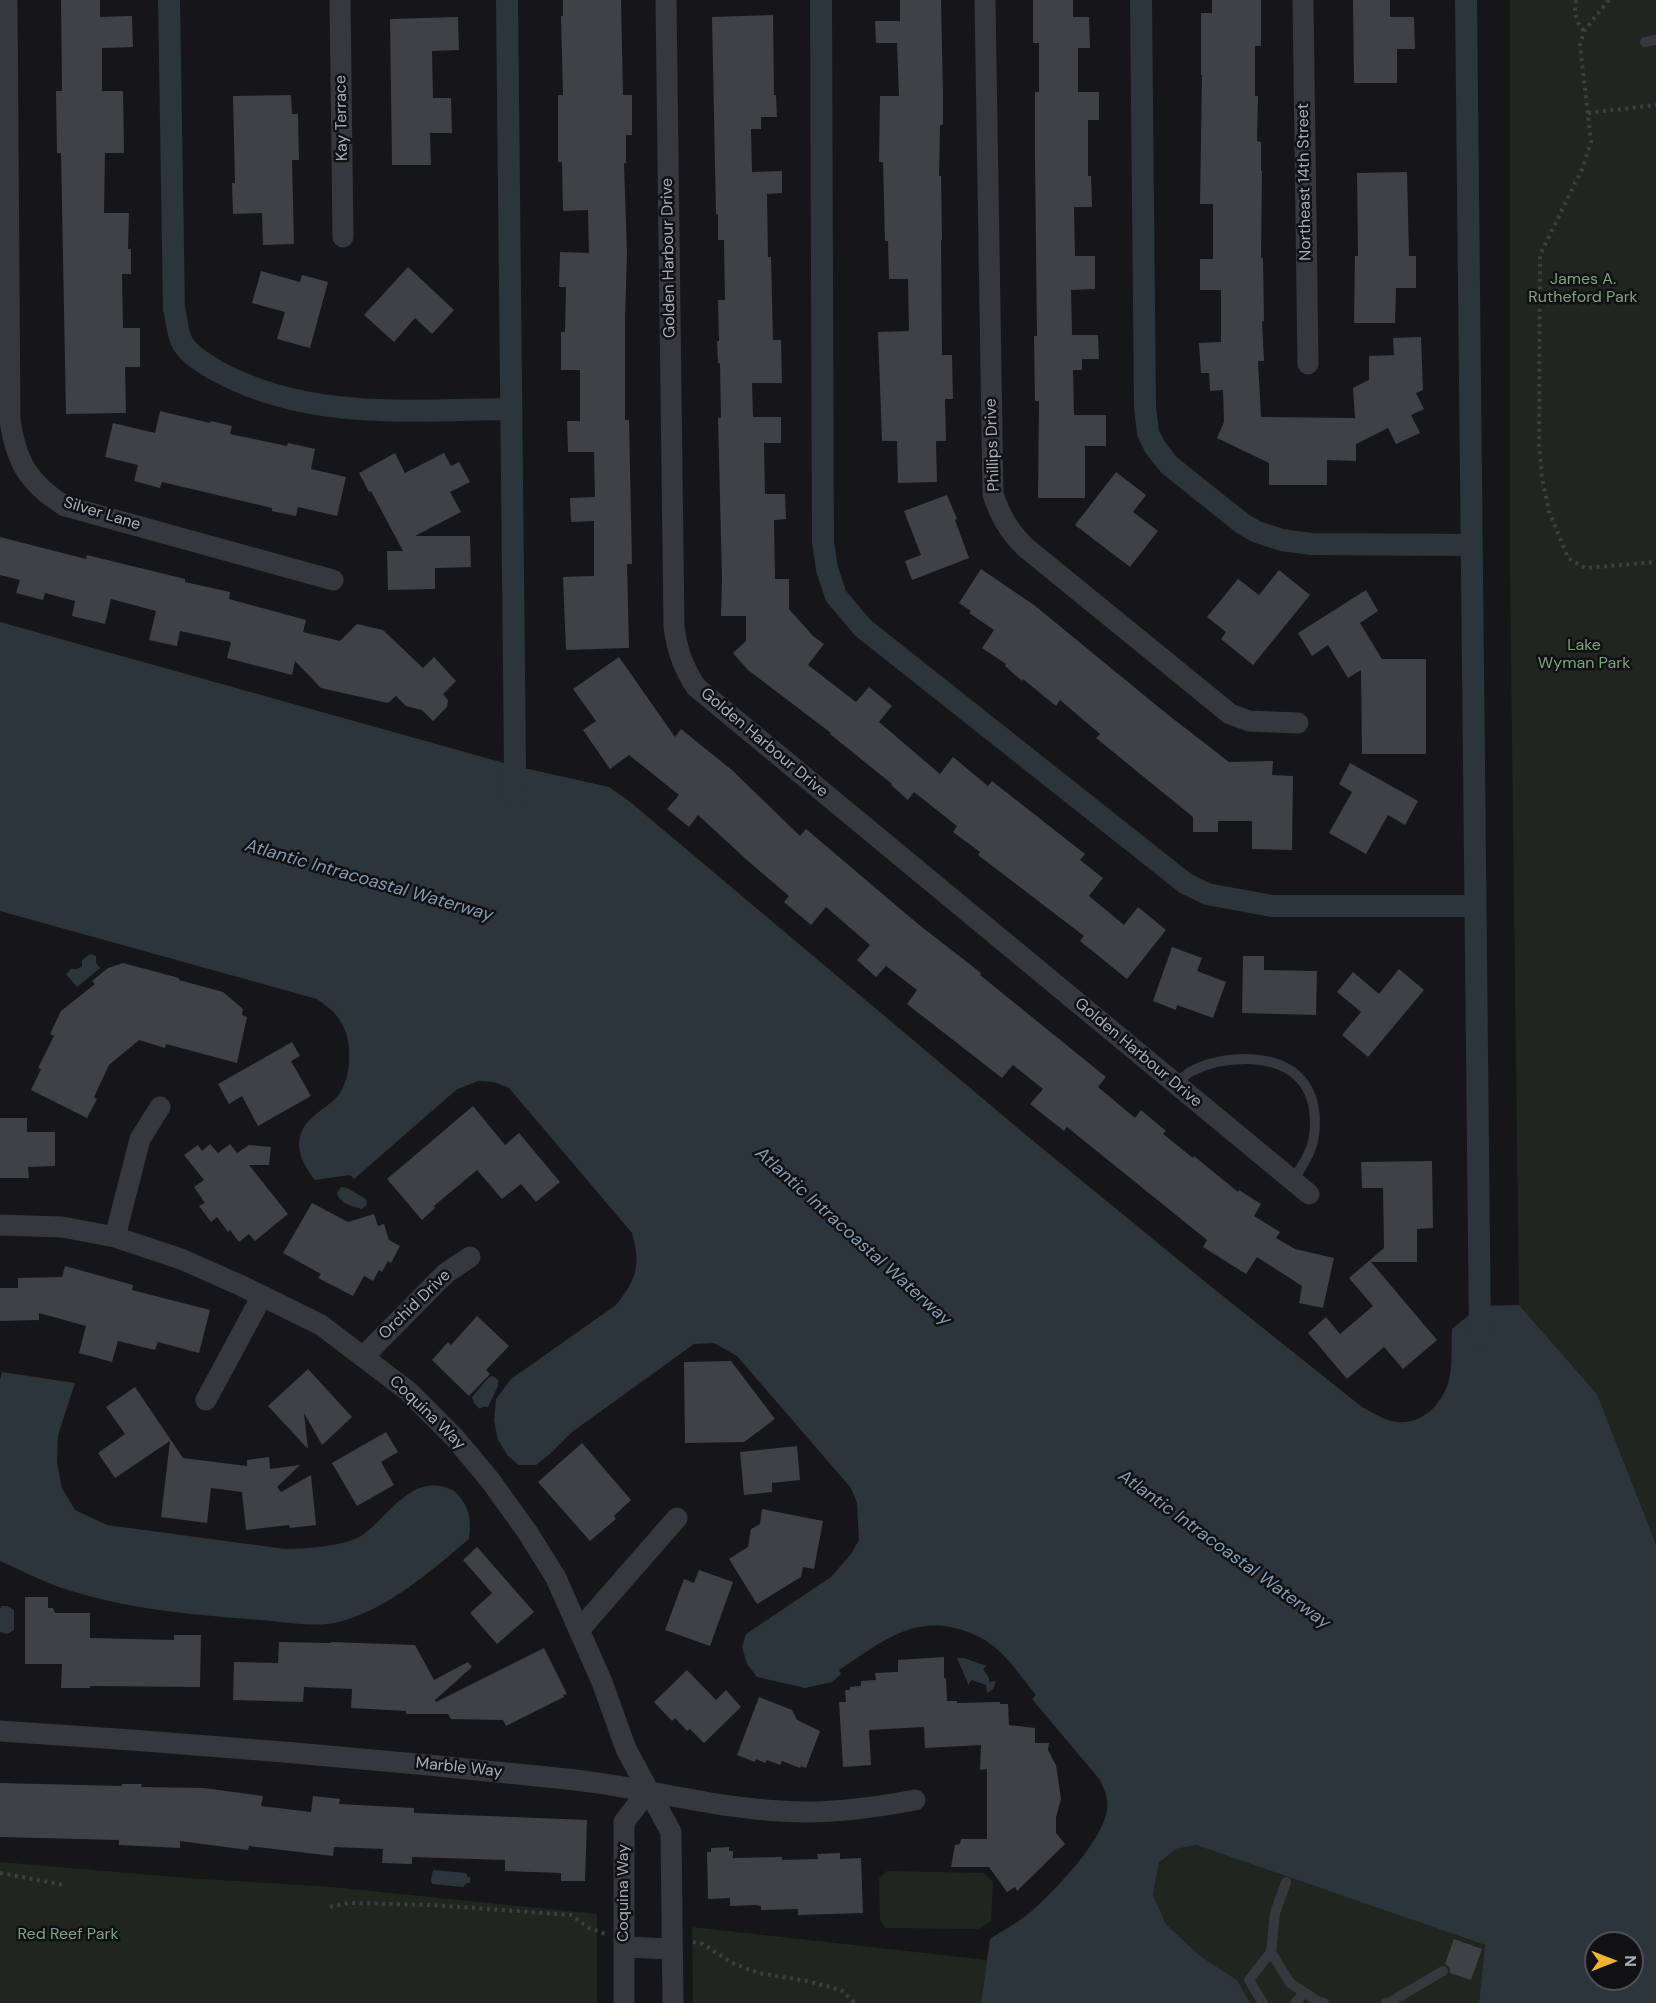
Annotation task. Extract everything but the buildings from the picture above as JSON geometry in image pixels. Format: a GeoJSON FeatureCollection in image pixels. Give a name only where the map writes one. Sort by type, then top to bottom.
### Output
{"type":"FeatureCollection","features":[{"type":"Feature","properties":{"kind":"street","name":"Silver Lane"},"geometry":{"type":"LineString","coordinates":[[7,0],[10,420],[13,441],[20,462],[32,480],[47,495],[65,506],[333,580]]}},
{"type":"Feature","properties":{"kind":"street","name":"Kay Terrace"},"geometry":{"type":"LineString","coordinates":[[340,0],[343,237]]}},
{"type":"Feature","properties":{"kind":"street","name":"Golden Harbour Drive"},"geometry":{"type":"LineString","coordinates":[[666,0],[674,627],[677,648],[684,669],[696,687],[1301,1188]]}},
{"type":"Feature","properties":{"kind":"street","name":"Phillips Drive"},"geometry":{"type":"LineString","coordinates":[[985,0],[993,494],[999,514],[1025,547],[1230,714],[1248,721],[1298,723]]}},
{"type":"Feature","properties":{"kind":"street","name":"Northeast 14th Street"},"geometry":{"type":"LineString","coordinates":[[1303,0],[1308,364]]}},
{"type":"Feature","properties":{"kind":"street"},"geometry":{"type":"LineString","coordinates":[[115,1237],[140,1139],[160,1107]]}},
{"type":"Feature","properties":{"kind":"street","name":"Coquina Way"},"geometry":{"type":"LineString","coordinates":[[0,1225],[62,1227],[115,1237],[181,1259],[262,1296],[321,1325],[408,1391],[454,1437],[490,1480],[528,1533],[556,1578],[602,1682],[626,1749],[670,1832],[673,2003]]}},
{"type":"Feature","properties":{"kind":"street","name":"Orchid Drive"},"geometry":{"type":"LineString","coordinates":[[363,1357],[446,1273],[470,1257]]}},
{"type":"Feature","properties":{"kind":"street"},"geometry":{"type":"LineString","coordinates":[[206,1400],[262,1296]]}},
{"type":"Feature","properties":{"kind":"street"},"geometry":{"type":"LineString","coordinates":[[580,1629],[677,1518]]}},
{"type":"Feature","properties":{"kind":"street","name":"Marble Way"},"geometry":{"type":"LineString","coordinates":[[0,1731],[167,1742],[576,1780],[757,1809],[803,1812],[850,1811],[915,1800]]}},
{"type":"Feature","properties":{"kind":"street","name":"Coquina Way"},"geometry":{"type":"LineString","coordinates":[[624,2003],[624,1822],[648,1791]]}},
{"type":"Feature","properties":{"kind":"street"},"geometry":{"type":"LineString","coordinates":[[624,1943],[672,1945]]}},
{"type":"Feature","properties":{"kind":"lane"},"geometry":{"type":"LineString","coordinates":[[1176,1084],[1192,1071],[1234,1059],[1263,1060],[1280,1064],[1294,1072],[1309,1090],[1314,1108],[1314,1137],[1305,1161],[1301,1188]]}},
{"type":"Feature","properties":{"kind":"lane"},"geometry":{"type":"LineString","coordinates":[[1263,2003],[1249,1980],[1271,1952],[1275,1913],[1286,1882]]}},
{"type":"Feature","properties":{"kind":"lane"},"geometry":{"type":"LineString","coordinates":[[1271,1952],[1290,1983],[1324,2003]]}},
{"type":"Feature","properties":{"kind":"lane"},"geometry":{"type":"LineString","coordinates":[[1389,2003],[1443,1971]]}},
{"type":"Feature","properties":{"kind":"lane"},"geometry":{"type":"LineString","coordinates":[[1295,2003],[1304,1993]]}},
{"type":"Feature","properties":{"kind":"path"},"geometry":{"type":"LineString","coordinates":[[1575,0],[1577,23],[1584,30]]}},
{"type":"Feature","properties":{"kind":"path"},"geometry":{"type":"LineString","coordinates":[[1609,0],[1584,30],[1581,45],[1591,142],[1583,167],[1540,255],[1539,433],[1542,478],[1549,511],[1568,558],[1585,568],[1656,562]]}},
{"type":"Feature","properties":{"kind":"path"},"geometry":{"type":"LineString","coordinates":[[1588,113],[1656,105]]}},
{"type":"Feature","properties":{"kind":"path"},"geometry":{"type":"LineString","coordinates":[[0,1873],[65,1885]]}},
{"type":"Feature","properties":{"kind":"path"},"geometry":{"type":"LineString","coordinates":[[330,1907],[349,1903],[432,1905],[571,1915],[589,1928],[624,1943]]}},
{"type":"Feature","properties":{"kind":"path"},"geometry":{"type":"LineString","coordinates":[[672,1945],[686,1941],[703,1944],[732,1963],[759,1973],[807,1981],[841,1990],[855,2003]]}},
{"type":"Feature","properties":{"kind":"green space"},"geometry":{"type":"Polygon","coordinates":[[[1510,0],[1656,0],[1656,1544],[1597,1394],[1519,1305],[1510,579],[1510,0]]]}},
{"type":"Feature","properties":{"kind":"green space"},"geometry":{"type":"Polygon","coordinates":[[[1196,1845],[1485,1945],[1479,2003],[1250,2003],[1237,1980],[1200,1956],[1166,1924],[1153,1895],[1159,1864],[1176,1849],[1196,1845]]]}},
{"type":"Feature","properties":{"kind":"green space","name":"Red Reef Park"},"geometry":{"type":"Polygon","coordinates":[[[0,1862],[187,1878],[332,1887],[597,1914],[597,2003],[0,2003],[0,1862]]]}},
{"type":"Feature","properties":{"kind":"green space"},"geometry":{"type":"Polygon","coordinates":[[[887,1871],[983,1873],[993,1882],[991,1921],[978,1929],[886,1928],[880,1920],[879,1878],[887,1871]]]}},
{"type":"Feature","properties":{"kind":"green space"},"geometry":{"type":"Polygon","coordinates":[[[692,1927],[987,1960],[981,2003],[693,2003],[692,1927]]]}},
{"type":"Feature","properties":{"kind":"water","name":"Atlantic Intracoastal Waterway"},"geometry":{"type":"Polygon","coordinates":[[[0,622],[515,766],[609,787],[629,801],[1026,1135],[1214,1289],[1362,1407],[1383,1418],[1406,1422],[1415,1420],[1430,1411],[1442,1397],[1449,1380],[1452,1329],[1480,1306],[1519,1305],[1597,1394],[1656,1544],[1656,2003],[1479,2003],[1485,1945],[1196,1845],[1176,1849],[1159,1863],[1153,1895],[1166,1924],[1200,1956],[1237,1980],[1250,2003],[981,2003],[990,1939],[1025,1916],[1067,1876],[1088,1850],[1103,1823],[1107,1807],[1106,1795],[1100,1780],[1032,1699],[1036,1695],[1008,1660],[990,1643],[965,1631],[946,1626],[913,1628],[884,1641],[839,1670],[841,1674],[832,1682],[805,1688],[757,1677],[747,1664],[742,1647],[746,1634],[831,1577],[851,1554],[859,1540],[857,1503],[851,1488],[737,1356],[714,1343],[694,1344],[572,1432],[536,1465],[519,1465],[508,1456],[498,1440],[494,1421],[496,1399],[511,1379],[616,1305],[629,1287],[635,1271],[636,1254],[632,1233],[509,1088],[494,1082],[478,1081],[456,1090],[354,1179],[350,1175],[315,1180],[301,1156],[300,1136],[309,1120],[333,1101],[342,1090],[349,1062],[348,1042],[341,1022],[329,1008],[317,999],[0,911],[0,622]]]}},
{"type":"Feature","properties":{"kind":"water"},"geometry":{"type":"Polygon","coordinates":[[[90,954],[96,956],[96,963],[100,968],[77,987],[66,974],[71,969],[82,966],[82,960],[90,954]]]}},
{"type":"Feature","properties":{"kind":"water"},"geometry":{"type":"Polygon","coordinates":[[[341,1187],[366,1199],[367,1205],[362,1209],[343,1202],[337,1193],[341,1187]]]}},
{"type":"Feature","properties":{"kind":"water"},"geometry":{"type":"Polygon","coordinates":[[[2,1372],[75,1383],[58,1435],[57,1463],[62,1488],[75,1510],[107,1525],[285,1549],[324,1546],[361,1536],[399,1501],[419,1488],[431,1486],[452,1490],[463,1501],[469,1516],[469,1539],[424,1576],[392,1598],[357,1616],[330,1624],[300,1624],[158,1610],[108,1601],[59,1587],[0,1561],[0,1380],[2,1372]]]}},
{"type":"Feature","properties":{"kind":"water"},"geometry":{"type":"Polygon","coordinates":[[[493,1376],[498,1380],[498,1386],[488,1407],[480,1409],[472,1397],[489,1377],[493,1376]]]}},
{"type":"Feature","properties":{"kind":"water"},"geometry":{"type":"Polygon","coordinates":[[[2,1606],[14,1610],[14,1630],[7,1634],[0,1632],[0,1608],[2,1606]]]}},
{"type":"Feature","properties":{"kind":"water"},"geometry":{"type":"Polygon","coordinates":[[[957,1658],[964,1658],[987,1666],[983,1669],[989,1682],[996,1681],[993,1689],[987,1693],[986,1685],[972,1680],[969,1686],[957,1658]]]}},
{"type":"Feature","properties":{"kind":"water"},"geometry":{"type":"Polygon","coordinates":[[[433,1870],[465,1873],[467,1877],[470,1877],[470,1883],[463,1887],[432,1884],[433,1870]]]}},
{"type":"Feature","properties":{"kind":"waterway"},"geometry":{"type":"LineString","coordinates":[[169,0],[174,309],[180,336],[187,349],[215,370],[250,386],[286,398],[322,405],[397,411],[511,409]]}},
{"type":"Feature","properties":{"kind":"waterway"},"geometry":{"type":"LineString","coordinates":[[507,0],[515,766],[513,796]]}},
{"type":"Feature","properties":{"kind":"waterway"},"geometry":{"type":"LineString","coordinates":[[821,0],[823,542],[827,569],[836,596],[863,628],[1185,883],[1207,894],[1272,906],[1474,906]]}},
{"type":"Feature","properties":{"kind":"waterway"},"geometry":{"type":"LineString","coordinates":[[1141,0],[1145,407],[1148,433],[1155,447],[1169,465],[1243,524],[1257,532],[1282,540],[1311,544],[1471,545]]}},
{"type":"Feature","properties":{"kind":"waterway"},"geometry":{"type":"LineString","coordinates":[[1466,0],[1480,1336]]}},
{"type":"Feature","properties":{"kind":"park label","name":"James A. Rutheford Park"},"geometry":{"type":"Point","coordinates":[1583,289]}},
{"type":"Feature","properties":{"kind":"park label","name":"Lake Wyman Park"},"geometry":{"type":"Point","coordinates":[1584,655]}}]}
